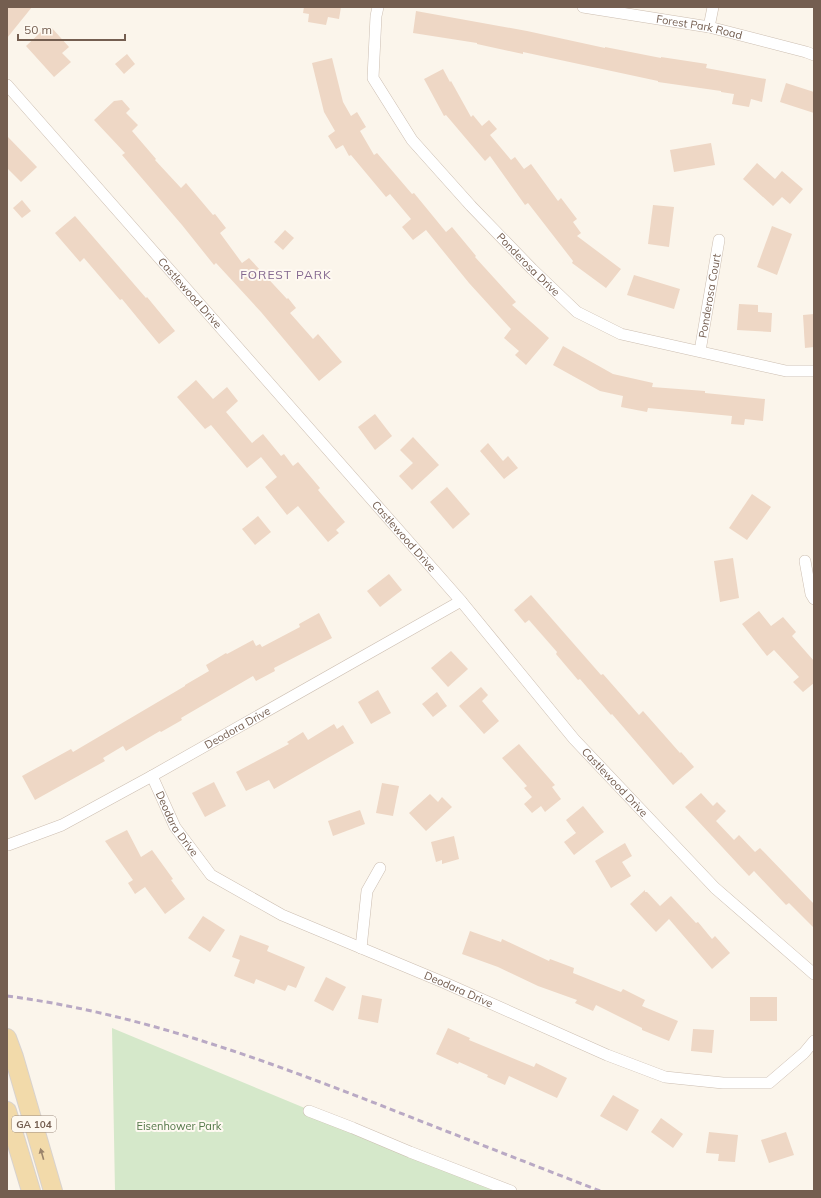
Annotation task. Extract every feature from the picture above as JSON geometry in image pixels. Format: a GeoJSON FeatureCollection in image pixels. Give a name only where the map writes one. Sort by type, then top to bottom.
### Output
{"type":"FeatureCollection","features":[{"type":"Feature","properties":{"kind":"main road","name":"GA 104"},"geometry":{"type":"LineString","coordinates":[[7,1038],[14,1057],[53,1191]]}},
{"type":"Feature","properties":{"kind":"main road","name":"GA 104"},"geometry":{"type":"LineString","coordinates":[[7,1111],[31,1191]]}},
{"type":"Feature","properties":{"kind":"street","name":"Ponderosa Drive"},"geometry":{"type":"LineString","coordinates":[[378,7],[376,16],[373,78],[412,140],[477,212],[532,269],[577,312],[621,334],[786,371],[814,371]]}},
{"type":"Feature","properties":{"kind":"street","name":"Forest Park Road"},"geometry":{"type":"LineString","coordinates":[[583,7],[709,27],[814,55]]}},
{"type":"Feature","properties":{"kind":"street"},"geometry":{"type":"LineString","coordinates":[[709,27],[713,7]]}},
{"type":"Feature","properties":{"kind":"street","name":"Castlewood Drive"},"geometry":{"type":"LineString","coordinates":[[7,85],[461,601],[574,739],[709,882],[814,974]]}},
{"type":"Feature","properties":{"kind":"street","name":"Ponderosa Court"},"geometry":{"type":"LineString","coordinates":[[700,351],[719,240]]}},
{"type":"Feature","properties":{"kind":"street"},"geometry":{"type":"LineString","coordinates":[[805,561],[811,594],[814,599]]}},
{"type":"Feature","properties":{"kind":"street","name":"Deodora Drive"},"geometry":{"type":"LineString","coordinates":[[8,845],[62,825],[152,776],[461,601]]}},
{"type":"Feature","properties":{"kind":"street","name":"Deodara Drive"},"geometry":{"type":"LineString","coordinates":[[152,776],[175,827],[211,875],[282,916],[446,983],[607,1054],[666,1077],[723,1083],[769,1083],[804,1053],[814,1041]]}},
{"type":"Feature","properties":{"kind":"street"},"geometry":{"type":"LineString","coordinates":[[361,948],[367,891],[380,868]]}},
{"type":"Feature","properties":{"kind":"street"},"geometry":{"type":"LineString","coordinates":[[309,1111],[511,1191]]}},
{"type":"Feature","properties":{"kind":"green space","name":"Eisenhower Park"},"geometry":{"type":"Polygon","coordinates":[[[112,1028],[353,1128],[513,1191],[115,1191],[112,1028]]]}},
{"type":"Feature","properties":{"kind":"building"},"geometry":{"type":"Polygon","coordinates":[[[7,7],[32,7],[7,38],[7,7]]]}},
{"type":"Feature","properties":{"kind":"building"},"geometry":{"type":"Polygon","coordinates":[[[304,7],[341,7],[339,19],[328,17],[326,25],[308,22],[309,14],[303,13],[304,7]]]}},
{"type":"Feature","properties":{"kind":"building"},"geometry":{"type":"Polygon","coordinates":[[[416,11],[527,31],[605,48],[661,58],[707,64],[706,68],[766,79],[762,102],[751,99],[749,107],[732,104],[734,94],[721,91],[658,82],[523,52],[523,54],[477,43],[413,33],[416,11]]]}},
{"type":"Feature","properties":{"kind":"building"},"geometry":{"type":"Polygon","coordinates":[[[51,27],[69,47],[62,53],[71,62],[54,77],[26,46],[41,32],[51,27]]]}},
{"type":"Feature","properties":{"kind":"building"},"geometry":{"type":"Polygon","coordinates":[[[127,54],[135,64],[124,74],[115,64],[127,54]]]}},
{"type":"Feature","properties":{"kind":"building"},"geometry":{"type":"Polygon","coordinates":[[[332,58],[343,102],[351,116],[357,112],[366,127],[360,131],[374,155],[377,153],[412,194],[414,193],[446,232],[452,227],[476,256],[475,257],[516,302],[512,305],[549,338],[526,365],[515,355],[519,351],[504,338],[511,329],[469,283],[426,230],[413,240],[402,227],[411,219],[390,194],[386,197],[351,155],[349,156],[343,145],[336,149],[328,136],[335,131],[324,112],[312,63],[332,58]]]}},
{"type":"Feature","properties":{"kind":"building"},"geometry":{"type":"Polygon","coordinates":[[[443,69],[471,117],[473,115],[482,126],[489,120],[497,129],[490,135],[511,160],[515,157],[524,169],[531,164],[558,201],[561,198],[577,219],[573,222],[581,233],[577,236],[621,269],[606,288],[572,263],[573,261],[528,203],[525,205],[490,156],[485,161],[446,115],[444,116],[424,79],[443,69]]]}},
{"type":"Feature","properties":{"kind":"building"},"geometry":{"type":"Polygon","coordinates":[[[786,83],[814,92],[814,113],[780,102],[786,83]]]}},
{"type":"Feature","properties":{"kind":"building"},"geometry":{"type":"Polygon","coordinates":[[[122,100],[130,109],[126,113],[138,125],[132,131],[156,159],[155,160],[181,188],[186,183],[213,215],[215,214],[226,228],[220,233],[242,263],[249,258],[296,308],[290,313],[313,339],[318,334],[342,362],[319,381],[261,312],[216,263],[214,265],[122,155],[125,153],[94,120],[114,101],[122,100]]]}},
{"type":"Feature","properties":{"kind":"building"},"geometry":{"type":"Polygon","coordinates":[[[7,136],[37,167],[21,182],[7,168],[7,136]]]}},
{"type":"Feature","properties":{"kind":"building"},"geometry":{"type":"Polygon","coordinates":[[[711,143],[715,165],[674,172],[670,150],[711,143]]]}},
{"type":"Feature","properties":{"kind":"building"},"geometry":{"type":"Polygon","coordinates":[[[757,163],[775,179],[782,171],[803,189],[790,204],[782,197],[773,206],[743,179],[757,163]]]}},
{"type":"Feature","properties":{"kind":"building"},"geometry":{"type":"Polygon","coordinates":[[[22,200],[31,211],[22,218],[13,208],[22,200]]]}},
{"type":"Feature","properties":{"kind":"building"},"geometry":{"type":"Polygon","coordinates":[[[653,205],[674,207],[669,247],[648,244],[653,205]]]}},
{"type":"Feature","properties":{"kind":"building"},"geometry":{"type":"Polygon","coordinates":[[[75,216],[175,331],[159,344],[122,299],[120,300],[84,258],[80,262],[55,233],[75,216]]]}},
{"type":"Feature","properties":{"kind":"building"},"geometry":{"type":"Polygon","coordinates":[[[772,226],[792,234],[777,275],[757,267],[772,226]]]}},
{"type":"Feature","properties":{"kind":"building"},"geometry":{"type":"Polygon","coordinates":[[[285,230],[294,238],[283,250],[274,242],[285,230]]]}},
{"type":"Feature","properties":{"kind":"building"},"geometry":{"type":"Polygon","coordinates":[[[634,275],[680,289],[674,309],[627,295],[634,275]]]}},
{"type":"Feature","properties":{"kind":"building"},"geometry":{"type":"Polygon","coordinates":[[[739,304],[758,305],[758,312],[772,313],[771,332],[737,330],[739,304]]]}},
{"type":"Feature","properties":{"kind":"building"},"geometry":{"type":"Polygon","coordinates":[[[814,314],[814,347],[805,348],[803,315],[814,314]]]}},
{"type":"Feature","properties":{"kind":"building"},"geometry":{"type":"Polygon","coordinates":[[[563,346],[613,374],[653,383],[652,387],[705,391],[705,393],[765,399],[763,421],[745,419],[744,425],[731,424],[732,416],[648,408],[647,412],[621,407],[623,396],[600,391],[553,365],[563,346]]]}},
{"type":"Feature","properties":{"kind":"building"},"geometry":{"type":"Polygon","coordinates":[[[196,380],[213,399],[227,387],[238,401],[226,412],[252,443],[263,434],[281,456],[284,454],[293,466],[298,462],[320,488],[318,490],[345,522],[336,530],[339,533],[328,542],[298,506],[287,515],[265,487],[277,477],[261,457],[247,468],[211,425],[205,429],[177,397],[196,380]]]}},
{"type":"Feature","properties":{"kind":"building"},"geometry":{"type":"Polygon","coordinates":[[[375,414],[392,436],[375,450],[358,427],[375,414]]]}},
{"type":"Feature","properties":{"kind":"building"},"geometry":{"type":"Polygon","coordinates":[[[413,437],[439,465],[412,490],[399,476],[413,463],[400,450],[413,437]]]}},
{"type":"Feature","properties":{"kind":"building"},"geometry":{"type":"Polygon","coordinates":[[[488,443],[503,461],[508,456],[518,468],[504,479],[480,451],[488,443]]]}},
{"type":"Feature","properties":{"kind":"building"},"geometry":{"type":"Polygon","coordinates":[[[447,487],[470,514],[453,529],[430,502],[447,487]]]}},
{"type":"Feature","properties":{"kind":"building"},"geometry":{"type":"Polygon","coordinates":[[[752,494],[771,507],[747,540],[729,528],[752,494]]]}},
{"type":"Feature","properties":{"kind":"building"},"geometry":{"type":"Polygon","coordinates":[[[258,516],[271,532],[255,545],[242,529],[258,516]]]}},
{"type":"Feature","properties":{"kind":"building"},"geometry":{"type":"Polygon","coordinates":[[[733,558],[739,598],[720,602],[714,561],[733,558]]]}},
{"type":"Feature","properties":{"kind":"building"},"geometry":{"type":"Polygon","coordinates":[[[389,574],[402,590],[380,607],[367,591],[389,574]]]}},
{"type":"Feature","properties":{"kind":"building"},"geometry":{"type":"Polygon","coordinates":[[[531,595],[601,675],[603,674],[639,715],[643,711],[694,767],[673,785],[612,714],[611,715],[580,679],[578,680],[556,654],[557,652],[529,620],[525,623],[514,610],[531,595]]]}},
{"type":"Feature","properties":{"kind":"building"},"geometry":{"type":"Polygon","coordinates":[[[759,611],[771,626],[783,617],[796,632],[792,636],[814,661],[814,683],[803,692],[793,682],[799,677],[774,650],[767,656],[742,624],[759,611]]]}},
{"type":"Feature","properties":{"kind":"building"},"geometry":{"type":"Polygon","coordinates":[[[319,613],[332,638],[274,668],[275,671],[256,681],[253,676],[181,718],[182,720],[126,751],[123,746],[103,758],[105,761],[35,800],[22,776],[71,749],[73,752],[185,686],[209,671],[206,665],[226,653],[227,654],[253,640],[256,646],[260,644],[262,647],[300,627],[299,624],[319,613]]]}},
{"type":"Feature","properties":{"kind":"building"},"geometry":{"type":"Polygon","coordinates":[[[451,651],[468,669],[448,687],[431,668],[451,651]]]}},
{"type":"Feature","properties":{"kind":"building"},"geometry":{"type":"Polygon","coordinates":[[[481,687],[488,695],[482,701],[499,721],[484,734],[459,706],[481,687]]]}},
{"type":"Feature","properties":{"kind":"building"},"geometry":{"type":"Polygon","coordinates":[[[378,690],[391,713],[371,724],[358,702],[378,690]]]}},
{"type":"Feature","properties":{"kind":"building"},"geometry":{"type":"Polygon","coordinates":[[[437,692],[447,706],[433,717],[422,704],[437,692]]]}},
{"type":"Feature","properties":{"kind":"building"},"geometry":{"type":"Polygon","coordinates":[[[334,724],[337,729],[343,725],[354,743],[274,789],[269,780],[246,791],[236,772],[289,744],[287,742],[303,732],[308,740],[334,724]]]}},
{"type":"Feature","properties":{"kind":"building"},"geometry":{"type":"Polygon","coordinates":[[[519,744],[555,785],[552,787],[561,799],[545,812],[541,806],[532,813],[524,804],[532,797],[524,788],[527,786],[502,758],[519,744]]]}},
{"type":"Feature","properties":{"kind":"building"},"geometry":{"type":"Polygon","coordinates":[[[214,782],[226,806],[205,817],[192,793],[214,782]]]}},
{"type":"Feature","properties":{"kind":"building"},"geometry":{"type":"Polygon","coordinates":[[[382,783],[399,786],[393,816],[376,813],[382,783]]]}},
{"type":"Feature","properties":{"kind":"building"},"geometry":{"type":"Polygon","coordinates":[[[701,793],[713,806],[717,802],[726,811],[716,821],[734,840],[739,835],[755,852],[760,848],[814,904],[814,928],[789,903],[786,905],[754,871],[749,876],[685,807],[701,793]]]}},
{"type":"Feature","properties":{"kind":"building"},"geometry":{"type":"Polygon","coordinates":[[[430,794],[438,802],[442,797],[452,807],[426,831],[409,813],[430,794]]]}},
{"type":"Feature","properties":{"kind":"building"},"geometry":{"type":"Polygon","coordinates":[[[583,806],[604,832],[574,855],[564,842],[576,833],[566,820],[583,806]]]}},
{"type":"Feature","properties":{"kind":"building"},"geometry":{"type":"Polygon","coordinates":[[[360,810],[365,824],[333,836],[328,821],[360,810]]]}},
{"type":"Feature","properties":{"kind":"building"},"geometry":{"type":"Polygon","coordinates":[[[127,830],[141,857],[152,850],[173,879],[171,880],[185,899],[165,914],[145,887],[135,894],[128,883],[133,880],[105,841],[127,830]]]}},
{"type":"Feature","properties":{"kind":"building"},"geometry":{"type":"Polygon","coordinates":[[[454,836],[459,859],[442,864],[442,860],[436,862],[431,842],[454,836]]]}},
{"type":"Feature","properties":{"kind":"building"},"geometry":{"type":"Polygon","coordinates":[[[625,843],[632,856],[622,862],[631,876],[611,888],[595,861],[625,843]]]}},
{"type":"Feature","properties":{"kind":"building"},"geometry":{"type":"Polygon","coordinates":[[[645,890],[645,892],[647,892],[660,906],[671,896],[696,923],[698,922],[712,939],[715,936],[730,953],[712,969],[669,919],[656,932],[630,904],[645,890]]]}},
{"type":"Feature","properties":{"kind":"building"},"geometry":{"type":"Polygon","coordinates":[[[203,916],[225,930],[210,952],[188,938],[203,916]]]}},
{"type":"Feature","properties":{"kind":"building"},"geometry":{"type":"Polygon","coordinates":[[[470,931],[501,942],[502,939],[549,961],[550,959],[574,968],[573,973],[621,992],[623,989],[645,1000],[642,1006],[678,1021],[669,1041],[642,1030],[642,1028],[596,1005],[593,1011],[575,1003],[577,1000],[538,986],[498,967],[462,954],[470,931]]]}},
{"type":"Feature","properties":{"kind":"building"},"geometry":{"type":"Polygon","coordinates":[[[240,935],[269,946],[267,951],[305,967],[296,988],[288,985],[285,991],[256,979],[254,984],[234,976],[240,960],[232,957],[240,935]]]}},
{"type":"Feature","properties":{"kind":"building"},"geometry":{"type":"Polygon","coordinates":[[[326,977],[346,987],[333,1011],[314,1001],[326,977]]]}},
{"type":"Feature","properties":{"kind":"building"},"geometry":{"type":"Polygon","coordinates":[[[362,995],[382,999],[378,1023],[358,1019],[362,995]]]}},
{"type":"Feature","properties":{"kind":"building"},"geometry":{"type":"Polygon","coordinates":[[[750,997],[777,997],[777,1021],[750,1021],[750,997]]]}},
{"type":"Feature","properties":{"kind":"building"},"geometry":{"type":"Polygon","coordinates":[[[448,1028],[470,1038],[469,1040],[534,1067],[536,1063],[567,1078],[557,1098],[509,1076],[505,1085],[487,1077],[488,1075],[436,1054],[448,1028]]]}},
{"type":"Feature","properties":{"kind":"building"},"geometry":{"type":"Polygon","coordinates":[[[693,1029],[714,1030],[712,1053],[691,1051],[693,1029]]]}},
{"type":"Feature","properties":{"kind":"building"},"geometry":{"type":"Polygon","coordinates":[[[613,1095],[639,1110],[627,1131],[600,1116],[613,1095]]]}},
{"type":"Feature","properties":{"kind":"building"},"geometry":{"type":"Polygon","coordinates":[[[661,1118],[683,1134],[673,1148],[651,1132],[661,1118]]]}},
{"type":"Feature","properties":{"kind":"building"},"geometry":{"type":"Polygon","coordinates":[[[709,1132],[738,1135],[735,1162],[718,1161],[719,1154],[706,1153],[709,1132]]]}},
{"type":"Feature","properties":{"kind":"building"},"geometry":{"type":"Polygon","coordinates":[[[786,1132],[794,1155],[769,1163],[761,1140],[786,1132]]]}},
{"type":"Feature","properties":{"kind":"railway"},"geometry":{"type":"LineString","coordinates":[[7,996],[103,1014],[197,1039],[243,1054],[335,1088],[600,1191]]}},
{"type":"Feature","properties":{"kind":"district","name":"FOREST PARK"},"geometry":{"type":"Point","coordinates":[286,275]}}]}
